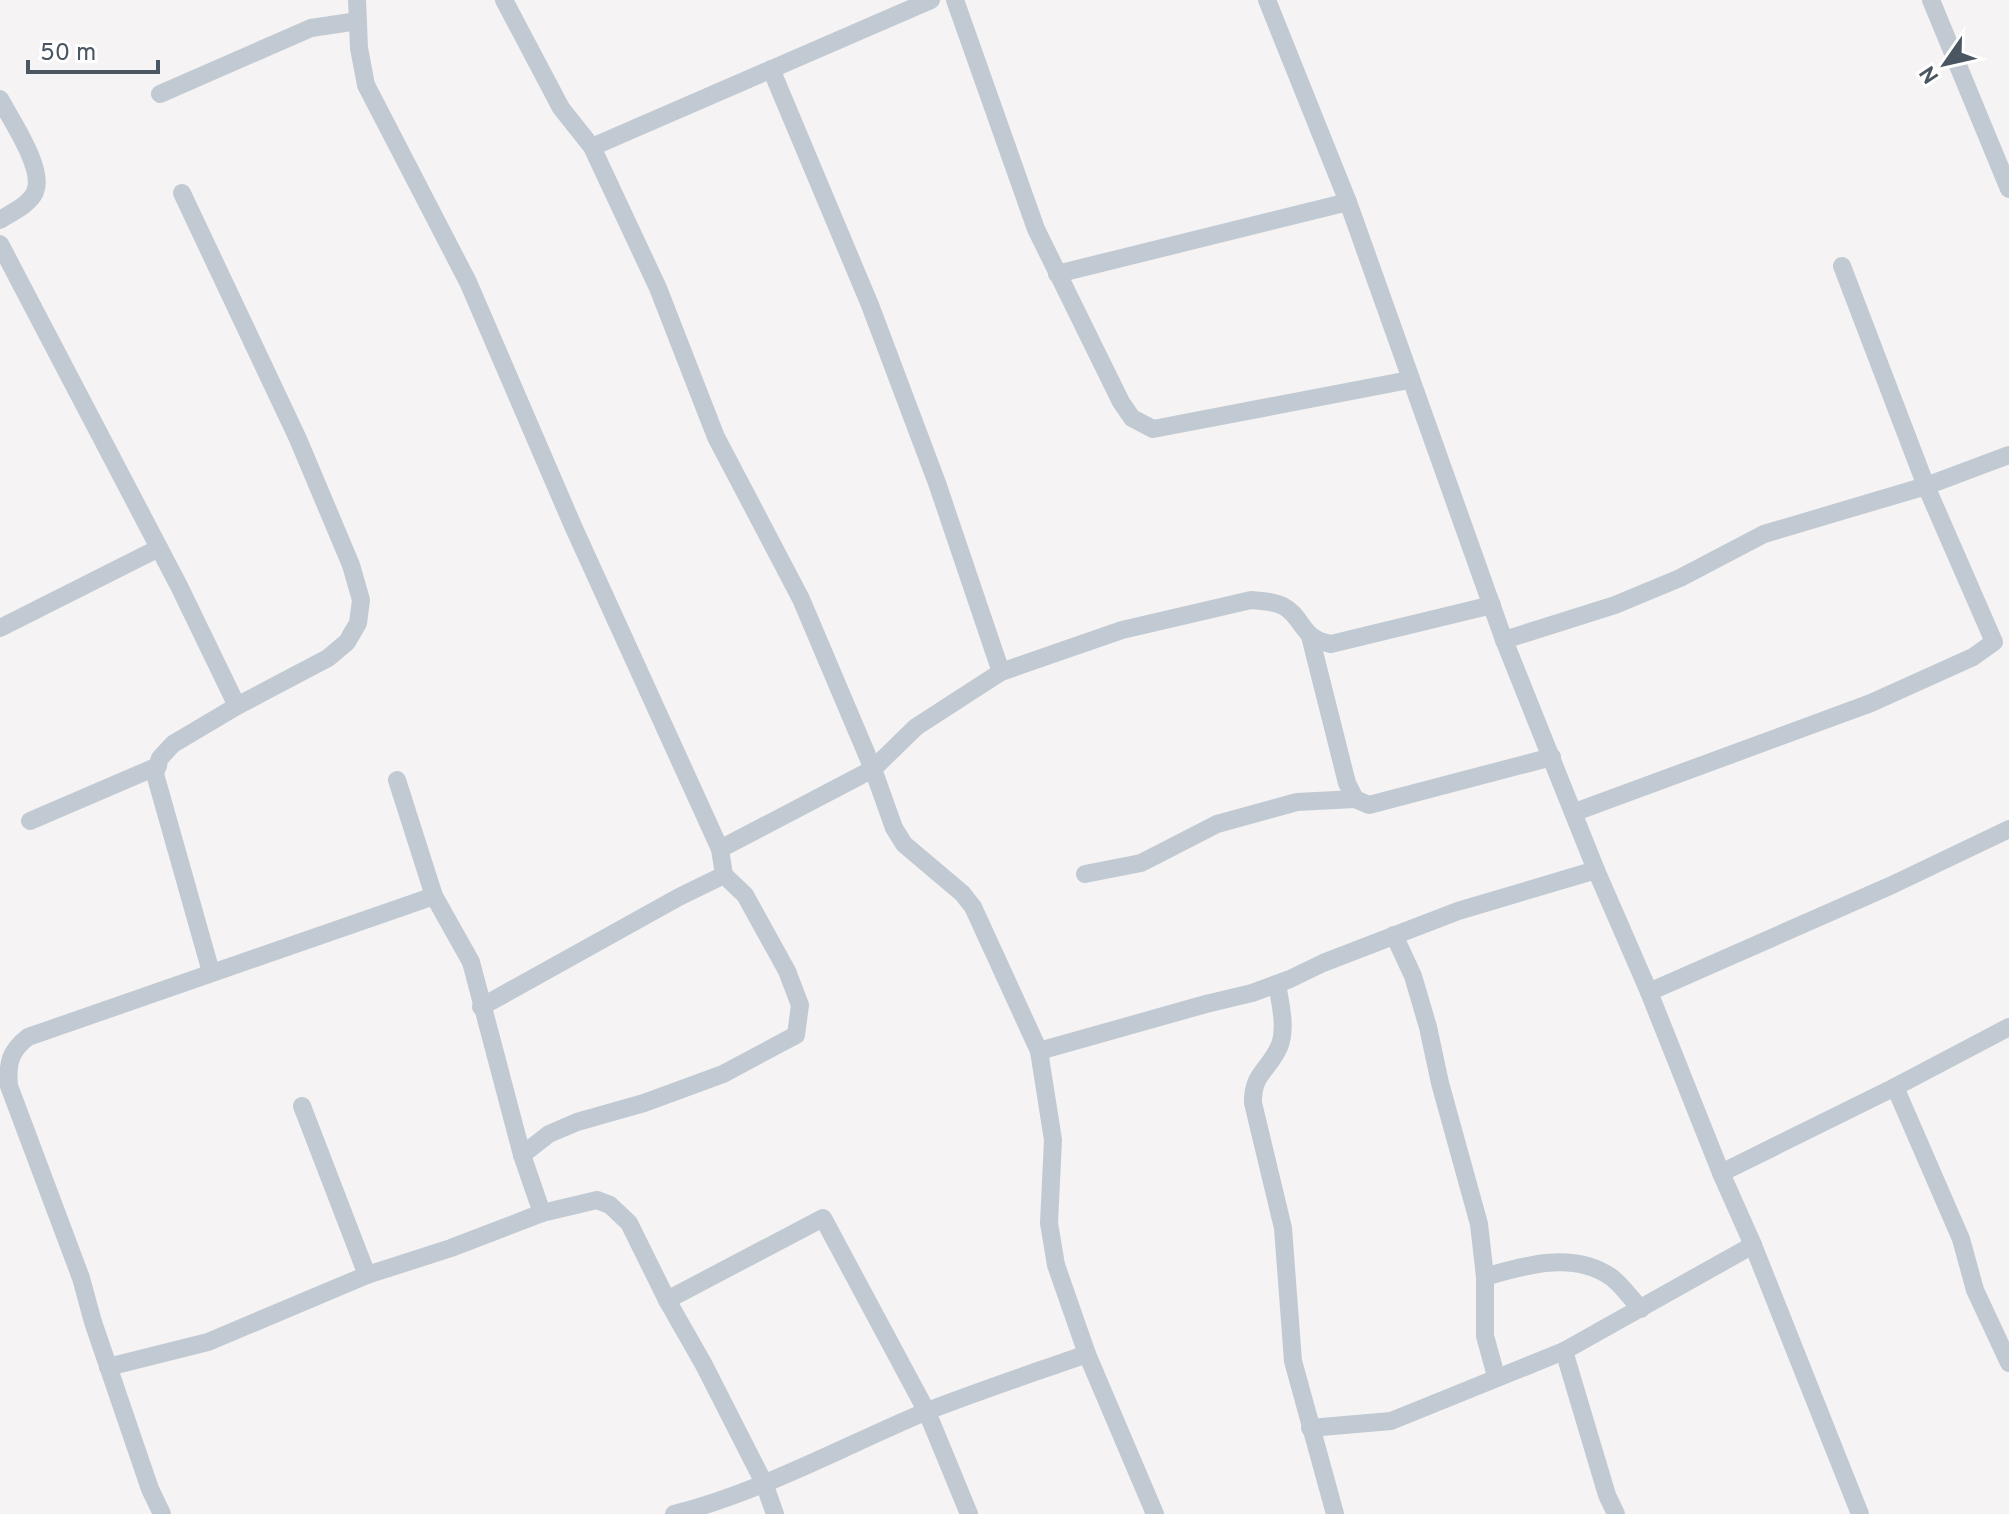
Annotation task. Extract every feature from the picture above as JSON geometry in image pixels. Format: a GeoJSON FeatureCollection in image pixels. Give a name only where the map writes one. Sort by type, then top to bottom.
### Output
{"type":"FeatureCollection","features":[{"type":"Feature","properties":{"kind":"street"},"geometry":{"type":"LineString","coordinates":[[357,0],[359,48],[366,85],[468,282],[573,526],[720,849],[724,875],[745,895],[787,971],[800,1005],[796,1035],[723,1074],[549,1134],[522,1155]]}},
{"type":"Feature","properties":{"kind":"street"},"geometry":{"type":"LineString","coordinates":[[504,0],[561,108],[592,147],[658,288],[716,437],[801,599],[873,769],[886,811],[904,844],[962,893],[973,907],[1039,1051],[1053,1140],[1049,1223],[1051,1244],[1087,1354],[1155,1514]]}},
{"type":"Feature","properties":{"kind":"street"},"geometry":{"type":"LineString","coordinates":[[592,147],[931,0]]}},
{"type":"Feature","properties":{"kind":"street"},"geometry":{"type":"LineString","coordinates":[[955,0],[1036,229],[1121,402],[1132,418],[1153,429],[1409,380]]}},
{"type":"Feature","properties":{"kind":"street"},"geometry":{"type":"LineString","coordinates":[[1267,0],[1348,202],[1504,640],[1860,1514]]}},
{"type":"Feature","properties":{"kind":"street"},"geometry":{"type":"LineString","coordinates":[[1934,1],[2009,189]]}},
{"type":"Feature","properties":{"kind":"street"},"geometry":{"type":"LineString","coordinates":[[160,94],[311,28],[358,21]]}},
{"type":"Feature","properties":{"kind":"street"},"geometry":{"type":"LineString","coordinates":[[771,69],[870,305],[937,483],[1001,672]]}},
{"type":"Feature","properties":{"kind":"street"},"geometry":{"type":"LineString","coordinates":[[0,99],[35,166],[37,181],[35,193],[26,203],[0,220]]}},
{"type":"Feature","properties":{"kind":"street"},"geometry":{"type":"LineString","coordinates":[[182,193],[298,439],[351,565],[361,600],[358,623],[347,642],[328,658],[173,744],[160,758],[155,774],[211,972]]}},
{"type":"Feature","properties":{"kind":"street"},"geometry":{"type":"LineString","coordinates":[[1057,274],[1348,202]]}},
{"type":"Feature","properties":{"kind":"street"},"geometry":{"type":"LineString","coordinates":[[0,244],[159,548],[237,706]]}},
{"type":"Feature","properties":{"kind":"street"},"geometry":{"type":"LineString","coordinates":[[1575,812],[1871,703],[1973,657],[2002,638],[1926,486],[1842,266]]}},
{"type":"Feature","properties":{"kind":"street"},"geometry":{"type":"LineString","coordinates":[[1504,640],[1628,599],[1680,578],[1764,534],[1926,486],[2009,455]]}},
{"type":"Feature","properties":{"kind":"street"},"geometry":{"type":"LineString","coordinates":[[0,628],[159,548]]}},
{"type":"Feature","properties":{"kind":"street"},"geometry":{"type":"LineString","coordinates":[[720,849],[873,769],[916,727],[1001,672],[1122,630],[1251,600],[1270,601],[1286,607],[1318,642],[1331,644],[1492,605]]}},
{"type":"Feature","properties":{"kind":"street"},"geometry":{"type":"LineString","coordinates":[[1310,636],[1347,783],[1355,799]]}},
{"type":"Feature","properties":{"kind":"street"},"geometry":{"type":"LineString","coordinates":[[1085,874],[1141,863],[1217,824],[1297,802],[1355,799],[1369,805],[1552,757]]}},
{"type":"Feature","properties":{"kind":"street"},"geometry":{"type":"LineString","coordinates":[[30,821],[158,766]]}},
{"type":"Feature","properties":{"kind":"street"},"geometry":{"type":"LineString","coordinates":[[397,780],[434,896],[471,962],[522,1155],[542,1213]]}},
{"type":"Feature","properties":{"kind":"street"},"geometry":{"type":"LineString","coordinates":[[1649,992],[1892,885],[2009,829]]}},
{"type":"Feature","properties":{"kind":"street"},"geometry":{"type":"LineString","coordinates":[[1039,1051],[1252,993],[1458,911],[1596,870]]}},
{"type":"Feature","properties":{"kind":"street"},"geometry":{"type":"LineString","coordinates":[[481,1007],[724,875]]}},
{"type":"Feature","properties":{"kind":"street"},"geometry":{"type":"LineString","coordinates":[[162,1514],[150,1489],[108,1367],[81,1278],[9,1086],[8,1066],[14,1047],[28,1037],[434,896]]}},
{"type":"Feature","properties":{"kind":"street"},"geometry":{"type":"LineString","coordinates":[[1394,935],[1413,976],[1479,1224],[1485,1277],[1485,1336],[1496,1376]]}},
{"type":"Feature","properties":{"kind":"street"},"geometry":{"type":"LineString","coordinates":[[1277,984],[1281,1043],[1255,1083],[1253,1103],[1283,1228],[1293,1361],[1335,1514]]}},
{"type":"Feature","properties":{"kind":"street"},"geometry":{"type":"LineString","coordinates":[[1721,1173],[2009,1027]]}},
{"type":"Feature","properties":{"kind":"street"},"geometry":{"type":"LineString","coordinates":[[1895,1087],[1961,1239],[1975,1290],[2009,1363]]}},
{"type":"Feature","properties":{"kind":"street"},"geometry":{"type":"LineString","coordinates":[[302,1106],[367,1275]]}},
{"type":"Feature","properties":{"kind":"street"},"geometry":{"type":"LineString","coordinates":[[108,1367],[208,1342],[367,1275],[451,1248],[542,1213],[597,1200],[610,1205],[629,1223],[764,1483],[775,1514]]}},
{"type":"Feature","properties":{"kind":"street"},"geometry":{"type":"LineString","coordinates":[[667,1300],[823,1218],[927,1412],[969,1514]]}},
{"type":"Feature","properties":{"kind":"street"},"geometry":{"type":"LineString","coordinates":[[1310,1428],[1391,1421],[1564,1351],[1753,1245]]}},
{"type":"Feature","properties":{"kind":"street"},"geometry":{"type":"LineString","coordinates":[[1485,1277],[1568,1261],[1596,1269],[1613,1278],[1641,1309]]}},
{"type":"Feature","properties":{"kind":"street"},"geometry":{"type":"LineString","coordinates":[[1564,1351],[1607,1495],[1616,1514]]}},
{"type":"Feature","properties":{"kind":"street"},"geometry":{"type":"LineString","coordinates":[[674,1514],[702,1507],[764,1483],[927,1412],[1087,1354]]}}]}
